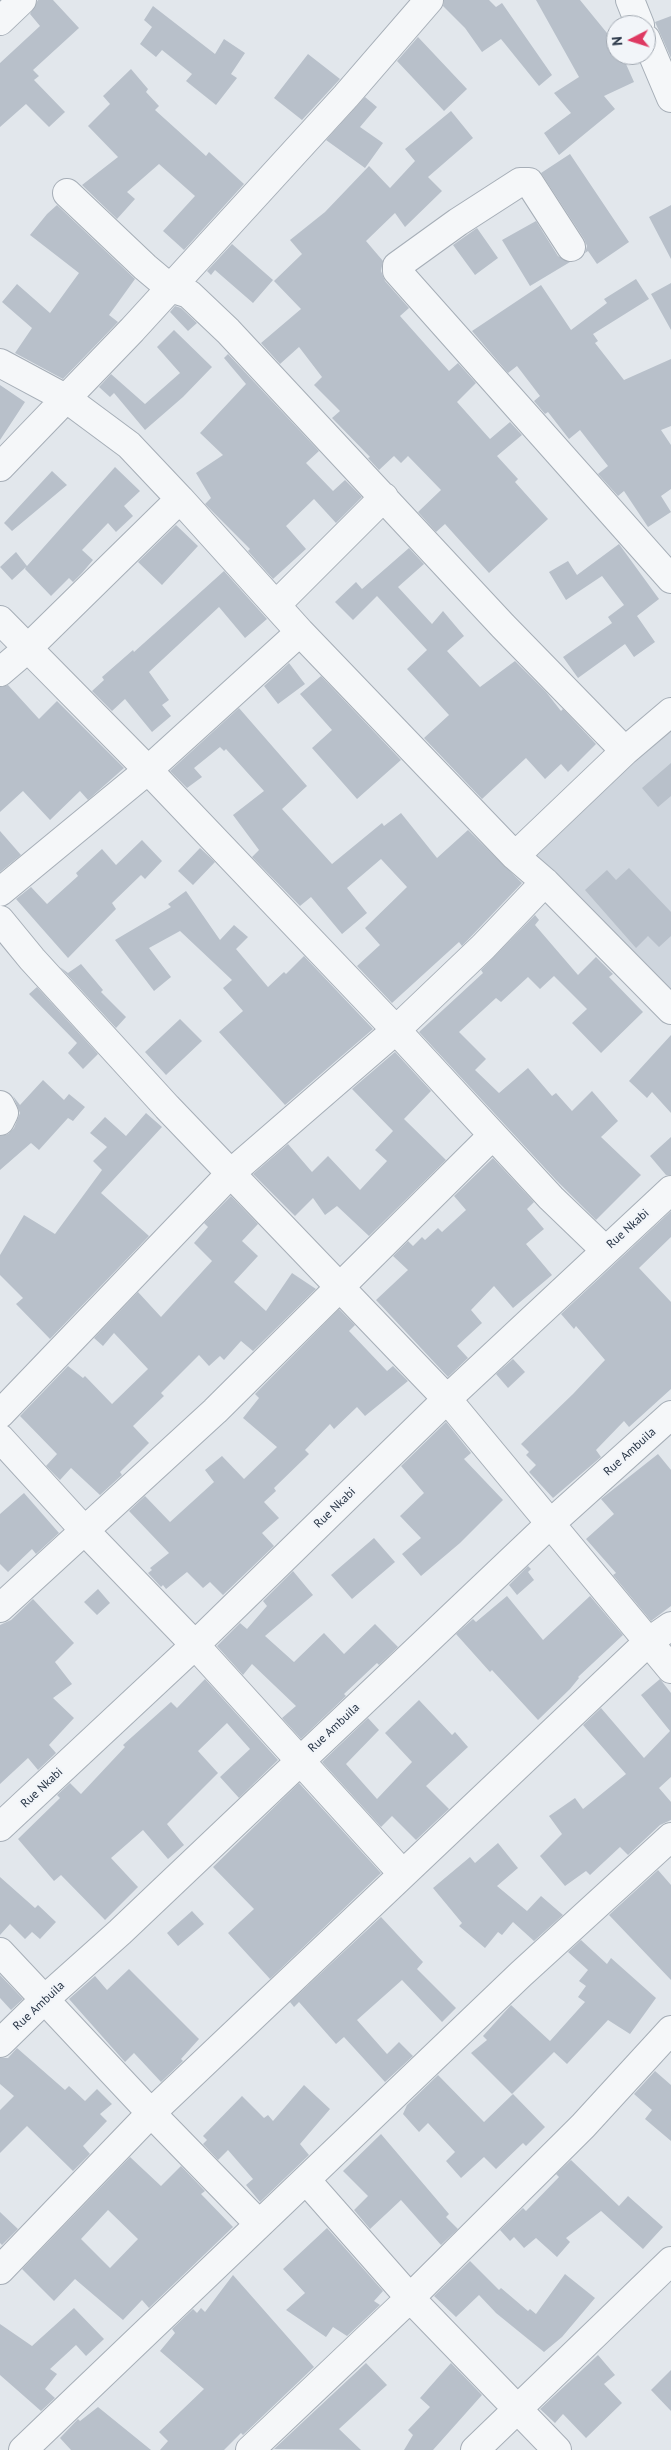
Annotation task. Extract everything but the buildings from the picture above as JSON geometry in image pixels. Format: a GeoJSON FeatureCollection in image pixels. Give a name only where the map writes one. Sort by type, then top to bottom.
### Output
{"type":"FeatureCollection","features":[{"type":"Feature","properties":{"kind":"street"},"geometry":{"type":"LineString","coordinates":[[0,22],[22,0]]}},
{"type":"Feature","properties":{"kind":"street"},"geometry":{"type":"LineString","coordinates":[[0,467],[67,399],[170,288],[346,96],[429,0]]}},
{"type":"Feature","properties":{"kind":"street"},"geometry":{"type":"LineString","coordinates":[[630,0],[636,15]]}},
{"type":"Feature","properties":{"kind":"street"},"geometry":{"type":"LineString","coordinates":[[656,54],[665,68],[671,98]]}},
{"type":"Feature","properties":{"kind":"street"},"geometry":{"type":"LineString","coordinates":[[572,247],[529,182],[520,182],[404,260],[397,266],[397,271],[671,580]]}},
{"type":"Feature","properties":{"kind":"street"},"geometry":{"type":"LineString","coordinates":[[67,193],[145,267],[170,288],[189,294],[228,331],[625,751]]}},
{"type":"Feature","properties":{"kind":"street"},"geometry":{"type":"LineString","coordinates":[[0,363],[67,399],[129,445],[300,632],[515,856],[545,882],[671,1010]]}},
{"type":"Feature","properties":{"kind":"street"},"geometry":{"type":"LineString","coordinates":[[276,605],[384,497]]}},
{"type":"Feature","properties":{"kind":"street"},"geometry":{"type":"LineString","coordinates":[[0,672],[180,499]]}},
{"type":"Feature","properties":{"kind":"street"},"geometry":{"type":"LineString","coordinates":[[0,620],[26,649],[148,770],[604,1250]]}},
{"type":"Feature","properties":{"kind":"street"},"geometry":{"type":"LineString","coordinates":[[0,892],[148,770],[300,632]]}},
{"type":"Feature","properties":{"kind":"street"},"geometry":{"type":"LineString","coordinates":[[515,856],[625,751],[671,712]]}},
{"type":"Feature","properties":{"kind":"street"},"geometry":{"type":"LineString","coordinates":[[0,1414],[232,1172],[396,1030],[483,946],[545,882]]}},
{"type":"Feature","properties":{"kind":"street"},"geometry":{"type":"LineString","coordinates":[[0,920],[167,1107],[232,1172],[447,1399],[671,1669]]}},
{"type":"Feature","properties":{"kind":"street"},"geometry":{"type":"LineString","coordinates":[[0,1105],[4,1113],[0,1121]]}},
{"type":"Feature","properties":{"kind":"street"},"geometry":{"type":"LineString","coordinates":[[0,1608],[215,1411],[493,1135]]}},
{"type":"Feature","properties":{"kind":"street","name":"Rue Nkabi"},"geometry":{"type":"LineString","coordinates":[[0,1827],[195,1645],[447,1399],[604,1250],[671,1190]]}},
{"type":"Feature","properties":{"kind":"street","name":"Rue Ambuila"},"geometry":{"type":"LineString","coordinates":[[0,2044],[45,1999],[120,1932],[551,1523],[671,1415]]}},
{"type":"Feature","properties":{"kind":"street"},"geometry":{"type":"LineString","coordinates":[[0,1438],[85,1531],[195,1645],[403,1874]]}},
{"type":"Feature","properties":{"kind":"street"},"geometry":{"type":"LineString","coordinates":[[0,2270],[151,2113],[648,1642],[671,1626]]}},
{"type":"Feature","properties":{"kind":"street"},"geometry":{"type":"LineString","coordinates":[[23,2450],[521,1974],[671,1837]]}},
{"type":"Feature","properties":{"kind":"street"},"geometry":{"type":"LineString","coordinates":[[0,1952],[151,2113],[259,2224]]}},
{"type":"Feature","properties":{"kind":"street"},"geometry":{"type":"LineString","coordinates":[[250,2450],[410,2298],[583,2126],[671,2030]]}},
{"type":"Feature","properties":{"kind":"street"},"geometry":{"type":"LineString","coordinates":[[306,2180],[410,2298],[557,2450]]}},
{"type":"Feature","properties":{"kind":"street"},"geometry":{"type":"LineString","coordinates":[[475,2450],[671,2261]]}},
{"type":"Feature","properties":{"kind":"shaded area"},"geometry":{"type":"Polygon","coordinates":[[[671,727],[671,995],[530,856],[671,727]]]}}]}
